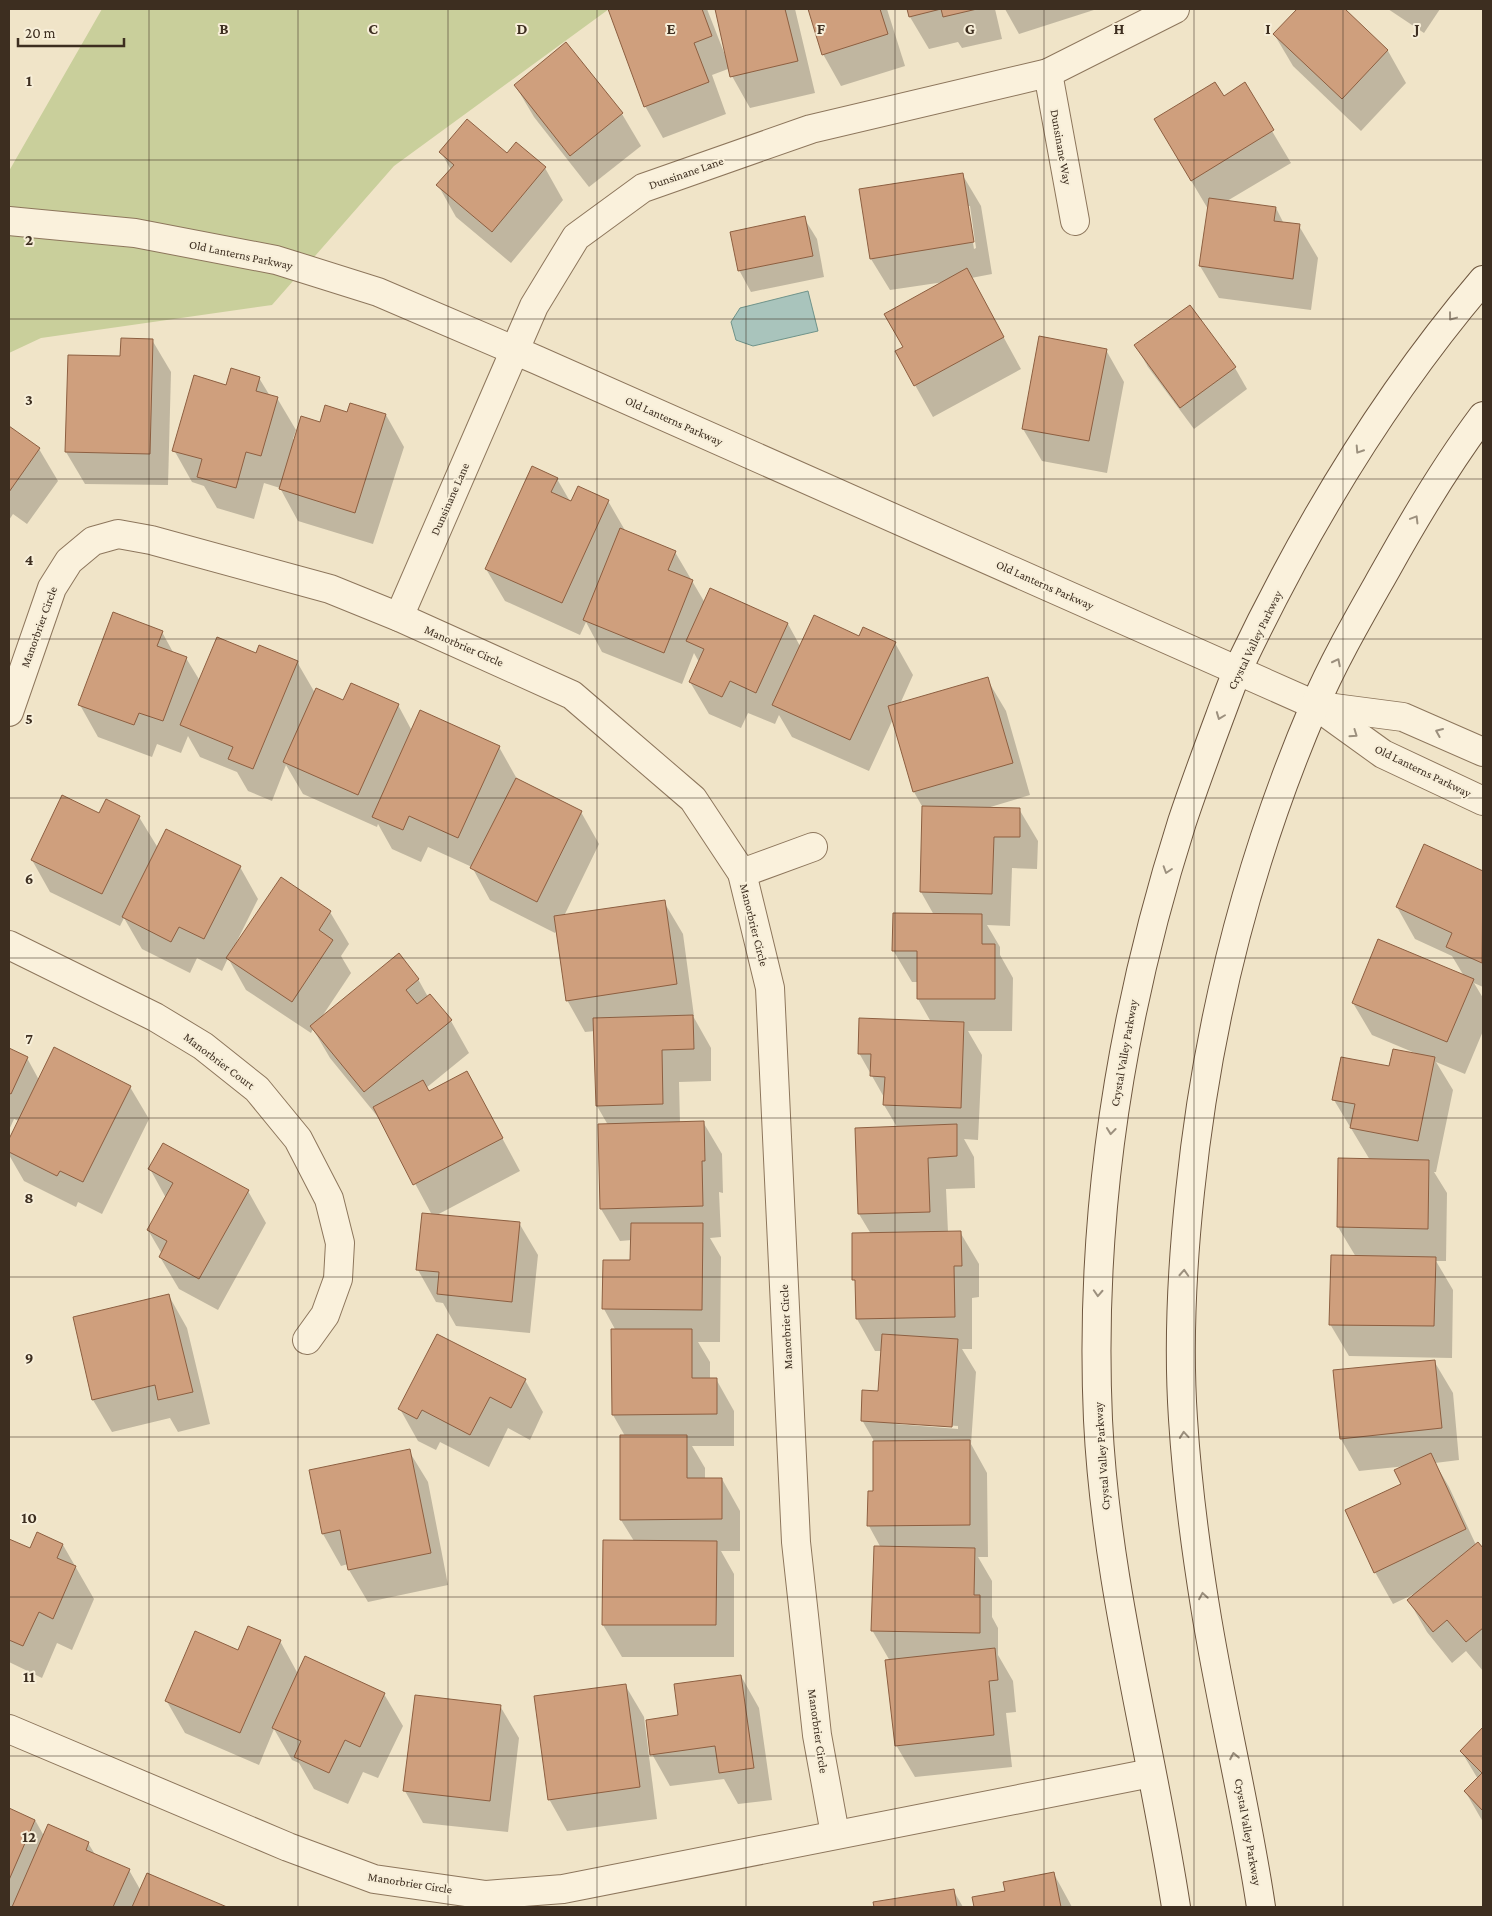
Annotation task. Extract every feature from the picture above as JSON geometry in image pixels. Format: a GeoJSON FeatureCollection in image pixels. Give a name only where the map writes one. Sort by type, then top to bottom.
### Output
{"type":"FeatureCollection","features":[{"type":"Feature","properties":{"kind":"street","name":"Dunsinane Lane"},"geometry":{"type":"LineString","coordinates":[[399,617],[534,306],[576,237],[644,188],[811,129],[1048,73],[1174,9]]}},
{"type":"Feature","properties":{"kind":"street","name":"Dunsinane Way"},"geometry":{"type":"LineString","coordinates":[[1048,73],[1075,221]]}},
{"type":"Feature","properties":{"kind":"street","name":"Old Lanterns Parkway"},"geometry":{"type":"LineString","coordinates":[[9,221],[135,233],[276,260],[378,292],[1315,705],[1383,754],[1483,801]]}},
{"type":"Feature","properties":{"kind":"street","name":"Crystal Valley Parkway"},"geometry":{"type":"LineString","coordinates":[[1176,1907],[1121,1615],[1108,1533],[1098,1422],[1096,1332],[1102,1221],[1113,1116],[1133,1000],[1161,888],[1198,774],[1238,671],[1287,574],[1342,476],[1399,388],[1483,280]]}},
{"type":"Feature","properties":{"kind":"street","name":"Crystal Valley Parkway"},"geometry":{"type":"LineString","coordinates":[[1261,1907],[1205,1610],[1192,1522],[1183,1418],[1181,1323],[1186,1227],[1197,1128],[1216,1018],[1243,910],[1277,802],[1315,705],[1361,613],[1414,520],[1483,416]]}},
{"type":"Feature","properties":{"kind":"street","name":"Manorbrier Circle"},"geometry":{"type":"LineString","coordinates":[[9,712],[52,588],[69,561],[93,541],[118,534],[151,540],[330,589],[399,617],[572,695],[693,798],[742,873],[770,988],[796,1542],[817,1735],[835,1834]]}},
{"type":"Feature","properties":{"kind":"street","name":"Old Lanterns Parkway"},"geometry":{"type":"LineString","coordinates":[[1315,705],[1404,717],[1483,752]]}},
{"type":"Feature","properties":{"kind":"street"},"geometry":{"type":"LineString","coordinates":[[742,873],[814,846]]}},
{"type":"Feature","properties":{"kind":"street","name":"Manorbrier Court"},"geometry":{"type":"LineString","coordinates":[[9,945],[155,1017],[203,1046],[257,1089],[298,1139],[329,1199],[340,1242],[338,1280],[326,1315],[307,1340]]}},
{"type":"Feature","properties":{"kind":"street","name":"Manorbrier Circle"},"geometry":{"type":"LineString","coordinates":[[9,1729],[288,1847],[374,1879],[486,1894],[563,1889],[1152,1772]]}},
{"type":"Feature","properties":{"kind":"green space"},"geometry":{"type":"Polygon","coordinates":[[[102,9],[609,9],[394,166],[272,305],[41,338],[9,353],[9,171],[102,9]]]}},
{"type":"Feature","properties":{"kind":"water"},"geometry":{"type":"Polygon","coordinates":[[[808,291],[818,331],[753,346],[736,340],[731,322],[740,308],[808,291]]]}},
{"type":"Feature","properties":{"kind":"building"},"geometry":{"type":"Polygon","coordinates":[[[608,9],[702,9],[712,36],[694,43],[709,82],[644,107],[608,9]]]}},
{"type":"Feature","properties":{"kind":"building"},"geometry":{"type":"Polygon","coordinates":[[[715,9],[785,9],[798,61],[730,77],[715,9]]]}},
{"type":"Feature","properties":{"kind":"building"},"geometry":{"type":"Polygon","coordinates":[[[808,9],[880,9],[888,34],[822,55],[808,9]]]}},
{"type":"Feature","properties":{"kind":"building"},"geometry":{"type":"Polygon","coordinates":[[[907,9],[941,9],[909,17],[907,9]]]}},
{"type":"Feature","properties":{"kind":"building"},"geometry":{"type":"Polygon","coordinates":[[[941,9],[977,9],[943,17],[941,9]]]}},
{"type":"Feature","properties":{"kind":"building"},"geometry":{"type":"Polygon","coordinates":[[[1297,9],[1345,9],[1388,50],[1342,99],[1273,34],[1297,9]]]}},
{"type":"Feature","properties":{"kind":"building"},"geometry":{"type":"Polygon","coordinates":[[[566,42],[623,113],[570,156],[514,85],[566,42]]]}},
{"type":"Feature","properties":{"kind":"building"},"geometry":{"type":"Polygon","coordinates":[[[1215,82],[1224,96],[1245,82],[1274,130],[1191,181],[1154,119],[1215,82]]]}},
{"type":"Feature","properties":{"kind":"building"},"geometry":{"type":"Polygon","coordinates":[[[467,119],[507,153],[516,142],[546,167],[492,232],[436,185],[454,165],[439,152],[467,119]]]}},
{"type":"Feature","properties":{"kind":"building"},"geometry":{"type":"Polygon","coordinates":[[[963,173],[974,242],[870,259],[859,189],[963,173]]]}},
{"type":"Feature","properties":{"kind":"building"},"geometry":{"type":"Polygon","coordinates":[[[1209,198],[1276,207],[1274,221],[1300,224],[1293,279],[1199,266],[1209,198]]]}},
{"type":"Feature","properties":{"kind":"building"},"geometry":{"type":"Polygon","coordinates":[[[805,216],[813,256],[738,271],[730,232],[805,216]]]}},
{"type":"Feature","properties":{"kind":"building"},"geometry":{"type":"Polygon","coordinates":[[[967,268],[1004,337],[914,386],[895,351],[903,347],[884,314],[967,268]]]}},
{"type":"Feature","properties":{"kind":"building"},"geometry":{"type":"Polygon","coordinates":[[[1190,305],[1236,367],[1180,408],[1134,345],[1190,305]]]}},
{"type":"Feature","properties":{"kind":"building"},"geometry":{"type":"Polygon","coordinates":[[[1039,336],[1107,349],[1089,441],[1022,429],[1039,336]]]}},
{"type":"Feature","properties":{"kind":"building"},"geometry":{"type":"Polygon","coordinates":[[[121,338],[153,339],[150,454],[65,452],[68,355],[120,356],[121,338]]]}},
{"type":"Feature","properties":{"kind":"building"},"geometry":{"type":"Polygon","coordinates":[[[231,368],[260,377],[256,391],[278,397],[261,456],[246,452],[236,488],[197,477],[202,459],[172,451],[194,375],[226,385],[231,368]]]}},
{"type":"Feature","properties":{"kind":"building"},"geometry":{"type":"Polygon","coordinates":[[[350,403],[386,414],[355,513],[279,489],[301,416],[320,422],[325,405],[347,412],[350,403]]]}},
{"type":"Feature","properties":{"kind":"building"},"geometry":{"type":"Polygon","coordinates":[[[9,426],[40,448],[9,492],[9,426]]]}},
{"type":"Feature","properties":{"kind":"building"},"geometry":{"type":"Polygon","coordinates":[[[532,466],[558,478],[551,492],[571,501],[578,486],[609,500],[562,603],[485,569],[532,466]]]}},
{"type":"Feature","properties":{"kind":"building"},"geometry":{"type":"Polygon","coordinates":[[[620,528],[676,551],[668,570],[693,580],[664,653],[583,620],[620,528]]]}},
{"type":"Feature","properties":{"kind":"building"},"geometry":{"type":"Polygon","coordinates":[[[710,588],[788,623],[756,693],[730,681],[722,697],[689,682],[704,649],[686,641],[710,588]]]}},
{"type":"Feature","properties":{"kind":"building"},"geometry":{"type":"Polygon","coordinates":[[[113,612],[163,631],[157,646],[187,657],[163,721],[139,713],[134,725],[78,705],[113,612]]]}},
{"type":"Feature","properties":{"kind":"building"},"geometry":{"type":"Polygon","coordinates":[[[814,615],[859,636],[863,627],[896,642],[850,740],[772,705],[814,615]]]}},
{"type":"Feature","properties":{"kind":"building"},"geometry":{"type":"Polygon","coordinates":[[[217,637],[256,653],[259,645],[298,661],[253,769],[228,759],[233,747],[180,725],[217,637]]]}},
{"type":"Feature","properties":{"kind":"building"},"geometry":{"type":"Polygon","coordinates":[[[988,677],[1013,763],[913,792],[888,706],[988,677]]]}},
{"type":"Feature","properties":{"kind":"building"},"geometry":{"type":"Polygon","coordinates":[[[351,683],[399,704],[358,795],[283,762],[316,688],[343,700],[351,683]]]}},
{"type":"Feature","properties":{"kind":"building"},"geometry":{"type":"Polygon","coordinates":[[[420,710],[500,746],[458,838],[409,816],[403,830],[372,817],[420,710]]]}},
{"type":"Feature","properties":{"kind":"building"},"geometry":{"type":"Polygon","coordinates":[[[516,778],[582,811],[537,902],[470,868],[516,778]]]}},
{"type":"Feature","properties":{"kind":"building"},"geometry":{"type":"Polygon","coordinates":[[[62,795],[99,813],[106,799],[140,816],[102,894],[31,860],[62,795]]]}},
{"type":"Feature","properties":{"kind":"building"},"geometry":{"type":"Polygon","coordinates":[[[922,806],[1020,808],[1020,837],[994,837],[992,894],[920,892],[922,806]]]}},
{"type":"Feature","properties":{"kind":"building"},"geometry":{"type":"Polygon","coordinates":[[[166,829],[241,866],[204,939],[179,927],[171,942],[122,917],[166,829]]]}},
{"type":"Feature","properties":{"kind":"building"},"geometry":{"type":"Polygon","coordinates":[[[1424,844],[1483,871],[1482,963],[1446,947],[1452,933],[1396,907],[1424,844]]]}},
{"type":"Feature","properties":{"kind":"building"},"geometry":{"type":"Polygon","coordinates":[[[281,877],[331,911],[319,930],[333,940],[292,1002],[226,958],[281,877]]]}},
{"type":"Feature","properties":{"kind":"building"},"geometry":{"type":"Polygon","coordinates":[[[665,900],[677,984],[566,1001],[554,916],[665,900]]]}},
{"type":"Feature","properties":{"kind":"building"},"geometry":{"type":"Polygon","coordinates":[[[893,913],[982,914],[982,944],[995,944],[995,999],[917,999],[917,951],[892,951],[893,913]]]}},
{"type":"Feature","properties":{"kind":"building"},"geometry":{"type":"Polygon","coordinates":[[[1378,939],[1474,979],[1447,1042],[1352,1003],[1378,939]]]}},
{"type":"Feature","properties":{"kind":"building"},"geometry":{"type":"Polygon","coordinates":[[[399,953],[419,979],[406,990],[417,1004],[430,994],[452,1020],[364,1092],[310,1026],[399,953]]]}},
{"type":"Feature","properties":{"kind":"building"},"geometry":{"type":"Polygon","coordinates":[[[693,1015],[694,1049],[662,1050],[663,1104],[596,1106],[593,1018],[693,1015]]]}},
{"type":"Feature","properties":{"kind":"building"},"geometry":{"type":"Polygon","coordinates":[[[859,1018],[964,1022],[961,1108],[883,1105],[885,1077],[870,1076],[871,1054],[858,1054],[859,1018]]]}},
{"type":"Feature","properties":{"kind":"building"},"geometry":{"type":"Polygon","coordinates":[[[54,1047],[131,1086],[83,1182],[60,1171],[57,1176],[9,1152],[9,1139],[54,1047]]]}},
{"type":"Feature","properties":{"kind":"building"},"geometry":{"type":"Polygon","coordinates":[[[9,1048],[28,1057],[11,1094],[9,1093],[9,1048]]]}},
{"type":"Feature","properties":{"kind":"building"},"geometry":{"type":"Polygon","coordinates":[[[1393,1049],[1435,1057],[1418,1141],[1350,1128],[1355,1104],[1332,1100],[1341,1057],[1389,1066],[1393,1049]]]}},
{"type":"Feature","properties":{"kind":"building"},"geometry":{"type":"Polygon","coordinates":[[[467,1071],[503,1138],[413,1185],[373,1107],[423,1080],[429,1091],[467,1071]]]}},
{"type":"Feature","properties":{"kind":"building"},"geometry":{"type":"Polygon","coordinates":[[[704,1121],[705,1161],[702,1161],[703,1206],[600,1209],[598,1124],[704,1121]]]}},
{"type":"Feature","properties":{"kind":"building"},"geometry":{"type":"Polygon","coordinates":[[[957,1124],[957,1156],[928,1158],[930,1212],[858,1214],[855,1128],[957,1124]]]}},
{"type":"Feature","properties":{"kind":"building"},"geometry":{"type":"Polygon","coordinates":[[[163,1143],[249,1190],[199,1279],[159,1257],[167,1241],[147,1230],[173,1183],[148,1169],[163,1143]]]}},
{"type":"Feature","properties":{"kind":"building"},"geometry":{"type":"Polygon","coordinates":[[[1338,1158],[1429,1160],[1428,1229],[1337,1227],[1338,1158]]]}},
{"type":"Feature","properties":{"kind":"building"},"geometry":{"type":"Polygon","coordinates":[[[422,1213],[520,1222],[512,1302],[437,1294],[439,1272],[416,1270],[422,1213]]]}},
{"type":"Feature","properties":{"kind":"building"},"geometry":{"type":"Polygon","coordinates":[[[631,1223],[703,1223],[702,1310],[602,1309],[603,1260],[630,1260],[631,1223]]]}},
{"type":"Feature","properties":{"kind":"building"},"geometry":{"type":"Polygon","coordinates":[[[961,1231],[962,1266],[954,1266],[955,1317],[856,1319],[855,1280],[852,1280],[852,1233],[961,1231]]]}},
{"type":"Feature","properties":{"kind":"building"},"geometry":{"type":"Polygon","coordinates":[[[1331,1255],[1436,1257],[1434,1326],[1329,1325],[1331,1255]]]}},
{"type":"Feature","properties":{"kind":"building"},"geometry":{"type":"Polygon","coordinates":[[[169,1294],[193,1392],[158,1400],[155,1385],[92,1400],[73,1317],[169,1294]]]}},
{"type":"Feature","properties":{"kind":"building"},"geometry":{"type":"Polygon","coordinates":[[[611,1329],[692,1329],[692,1378],[717,1378],[717,1414],[612,1415],[611,1329]]]}},
{"type":"Feature","properties":{"kind":"building"},"geometry":{"type":"Polygon","coordinates":[[[437,1334],[526,1379],[511,1408],[490,1397],[470,1435],[422,1410],[417,1419],[398,1409],[437,1334]]]}},
{"type":"Feature","properties":{"kind":"building"},"geometry":{"type":"Polygon","coordinates":[[[882,1334],[958,1339],[952,1427],[861,1421],[862,1390],[878,1391],[882,1334]]]}},
{"type":"Feature","properties":{"kind":"building"},"geometry":{"type":"Polygon","coordinates":[[[1435,1360],[1442,1428],[1340,1439],[1333,1370],[1435,1360]]]}},
{"type":"Feature","properties":{"kind":"building"},"geometry":{"type":"Polygon","coordinates":[[[620,1435],[687,1435],[687,1478],[722,1478],[722,1519],[620,1520],[620,1435]]]}},
{"type":"Feature","properties":{"kind":"building"},"geometry":{"type":"Polygon","coordinates":[[[970,1440],[970,1525],[867,1526],[868,1491],[873,1491],[873,1441],[970,1440]]]}},
{"type":"Feature","properties":{"kind":"building"},"geometry":{"type":"Polygon","coordinates":[[[410,1449],[431,1553],[348,1570],[340,1530],[322,1534],[309,1470],[410,1449]]]}},
{"type":"Feature","properties":{"kind":"building"},"geometry":{"type":"Polygon","coordinates":[[[1431,1453],[1466,1529],[1374,1573],[1345,1510],[1401,1484],[1394,1470],[1431,1453]]]}},
{"type":"Feature","properties":{"kind":"building"},"geometry":{"type":"Polygon","coordinates":[[[37,1532],[63,1544],[57,1558],[76,1566],[53,1619],[39,1612],[23,1646],[9,1640],[9,1539],[30,1548],[37,1532]]]}},
{"type":"Feature","properties":{"kind":"building"},"geometry":{"type":"Polygon","coordinates":[[[603,1540],[717,1541],[716,1625],[602,1625],[603,1540]]]}},
{"type":"Feature","properties":{"kind":"building"},"geometry":{"type":"Polygon","coordinates":[[[1478,1542],[1483,1548],[1483,1628],[1466,1642],[1447,1620],[1433,1632],[1407,1600],[1478,1542]]]}},
{"type":"Feature","properties":{"kind":"building"},"geometry":{"type":"Polygon","coordinates":[[[874,1546],[975,1548],[974,1595],[980,1595],[980,1633],[871,1631],[874,1546]]]}},
{"type":"Feature","properties":{"kind":"building"},"geometry":{"type":"Polygon","coordinates":[[[248,1626],[281,1640],[240,1733],[165,1701],[195,1631],[238,1650],[248,1626]]]}},
{"type":"Feature","properties":{"kind":"building"},"geometry":{"type":"Polygon","coordinates":[[[995,1648],[998,1680],[989,1681],[994,1735],[895,1746],[885,1660],[995,1648]]]}},
{"type":"Feature","properties":{"kind":"building"},"geometry":{"type":"Polygon","coordinates":[[[305,1656],[385,1693],[360,1747],[345,1740],[329,1773],[294,1757],[301,1741],[272,1728],[305,1656]]]}},
{"type":"Feature","properties":{"kind":"building"},"geometry":{"type":"Polygon","coordinates":[[[741,1675],[754,1768],[719,1773],[715,1746],[650,1755],[646,1720],[678,1715],[674,1684],[741,1675]]]}},
{"type":"Feature","properties":{"kind":"building"},"geometry":{"type":"Polygon","coordinates":[[[626,1684],[640,1787],[548,1800],[534,1696],[626,1684]]]}},
{"type":"Feature","properties":{"kind":"building"},"geometry":{"type":"Polygon","coordinates":[[[415,1695],[501,1705],[490,1801],[403,1791],[415,1695]]]}},
{"type":"Feature","properties":{"kind":"building"},"geometry":{"type":"Polygon","coordinates":[[[1483,1727],[1483,1811],[1464,1791],[1482,1773],[1460,1751],[1483,1727]]]}},
{"type":"Feature","properties":{"kind":"building"},"geometry":{"type":"Polygon","coordinates":[[[9,1808],[35,1820],[9,1880],[9,1808]]]}},
{"type":"Feature","properties":{"kind":"building"},"geometry":{"type":"Polygon","coordinates":[[[48,1824],[89,1842],[86,1850],[130,1869],[113,1907],[12,1907],[48,1824]]]}},
{"type":"Feature","properties":{"kind":"building"},"geometry":{"type":"Polygon","coordinates":[[[1054,1872],[1061,1907],[974,1907],[972,1897],[1005,1891],[1003,1882],[1054,1872]]]}},
{"type":"Feature","properties":{"kind":"building"},"geometry":{"type":"Polygon","coordinates":[[[147,1873],[227,1907],[132,1907],[147,1873]]]}},
{"type":"Feature","properties":{"kind":"building"},"geometry":{"type":"Polygon","coordinates":[[[954,1889],[957,1907],[874,1907],[873,1902],[954,1889]]]}}]}
